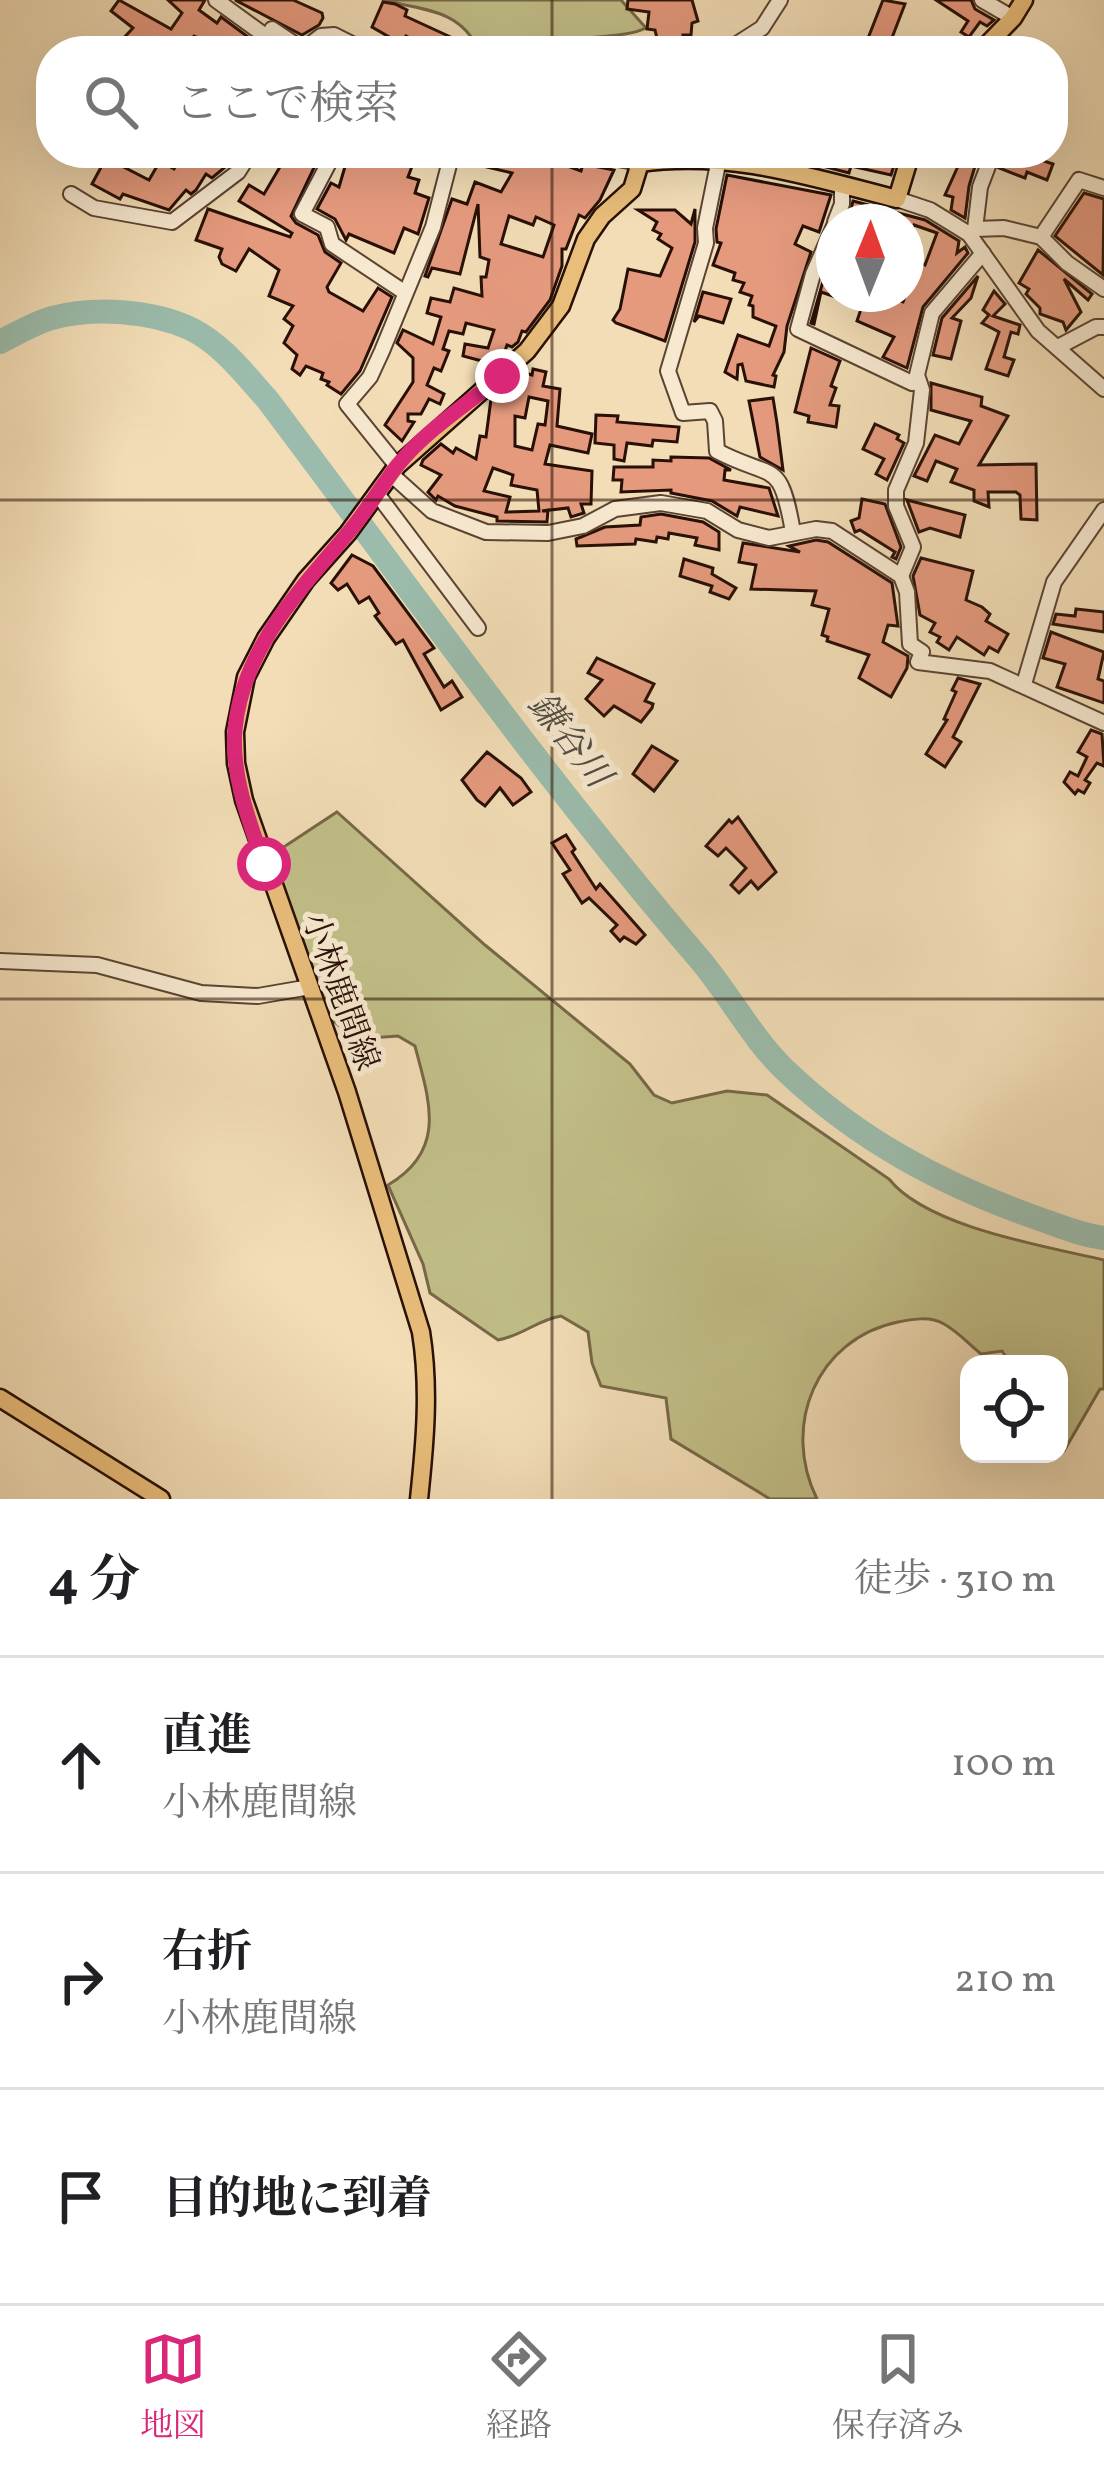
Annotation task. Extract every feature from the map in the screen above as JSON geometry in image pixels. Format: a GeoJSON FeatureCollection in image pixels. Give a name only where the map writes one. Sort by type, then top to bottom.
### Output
{"type":"FeatureCollection","features":[{"type":"Feature","properties":{"kind":"main road"},"geometry":{"type":"LineString","coordinates":[[995,36],[1024,0]]}},
{"type":"Feature","properties":{"kind":"main road","name":"小林鹿間線"},"geometry":{"type":"LineString","coordinates":[[419,1499],[426,1435],[421,1331],[408,1279],[249,818],[236,763],[235,732],[245,677],[306,580],[352,529],[394,471],[527,351],[561,306],[586,239],[602,216],[632,189],[638,168]]}},
{"type":"Feature","properties":{"kind":"main road"},"geometry":{"type":"LineString","coordinates":[[779,168],[898,199],[907,168]]}},
{"type":"Feature","properties":{"kind":"main road"},"geometry":{"type":"LineString","coordinates":[[0,1398],[161,1499]]}},
{"type":"Feature","properties":{"kind":"street"},"geometry":{"type":"LineString","coordinates":[[216,0],[265,36]]}},
{"type":"Feature","properties":{"kind":"street"},"geometry":{"type":"LineString","coordinates":[[749,36],[762,28],[780,0]]}},
{"type":"Feature","properties":{"kind":"street"},"geometry":{"type":"LineString","coordinates":[[982,0],[1012,18]]}},
{"type":"Feature","properties":{"kind":"street"},"geometry":{"type":"LineString","coordinates":[[272,29],[283,36]]}},
{"type":"Feature","properties":{"kind":"street"},"geometry":{"type":"LineString","coordinates":[[71,194],[94,208],[172,222],[241,168]]}},
{"type":"Feature","properties":{"kind":"street"},"geometry":{"type":"LineString","coordinates":[[326,168],[302,214],[327,227],[332,244],[404,292]]}},
{"type":"Feature","properties":{"kind":"street"},"geometry":{"type":"LineString","coordinates":[[448,168],[433,227],[370,377],[347,404],[394,471],[432,511],[487,532],[548,533],[584,526],[615,509],[662,503],[707,511],[738,530],[770,538],[832,531],[901,576],[907,592],[910,644],[922,652],[918,662],[990,671],[1104,723]]}},
{"type":"Feature","properties":{"kind":"street"},"geometry":{"type":"LineString","coordinates":[[717,168],[704,228],[706,243],[668,371],[683,413],[710,411],[717,451],[765,468],[786,488],[793,532]]}},
{"type":"Feature","properties":{"kind":"street"},"geometry":{"type":"LineString","coordinates":[[987,168],[972,231],[983,253],[1038,331],[1104,388]]}},
{"type":"Feature","properties":{"kind":"street"},"geometry":{"type":"LineString","coordinates":[[1041,237],[1079,180],[1104,188]]}},
{"type":"Feature","properties":{"kind":"street"},"geometry":{"type":"LineString","coordinates":[[842,185],[842,204]]}},
{"type":"Feature","properties":{"kind":"street"},"geometry":{"type":"LineString","coordinates":[[898,199],[972,231],[1004,228],[1041,237],[1104,289]]}},
{"type":"Feature","properties":{"kind":"street"},"geometry":{"type":"LineString","coordinates":[[901,576],[913,547],[896,506],[896,490],[916,443],[917,375],[932,313],[983,253]]}},
{"type":"Feature","properties":{"kind":"street"},"geometry":{"type":"LineString","coordinates":[[816,267],[798,329],[912,383],[920,382]]}},
{"type":"Feature","properties":{"kind":"street"},"geometry":{"type":"LineString","coordinates":[[1058,347],[1104,327]]}},
{"type":"Feature","properties":{"kind":"street"},"geometry":{"type":"LineString","coordinates":[[376,497],[478,628]]}},
{"type":"Feature","properties":{"kind":"street"},"geometry":{"type":"LineString","coordinates":[[1024,684],[1054,582],[1104,510]]}},
{"type":"Feature","properties":{"kind":"street"},"geometry":{"type":"LineString","coordinates":[[0,961],[97,965],[201,993],[258,996],[310,987]]}},
{"type":"Feature","properties":{"kind":"shaded area"},"geometry":{"type":"Polygon","coordinates":[[[382,0],[621,0],[646,28],[610,36],[470,36],[451,19],[382,0]]]}},
{"type":"Feature","properties":{"kind":"shaded area"},"geometry":{"type":"Polygon","coordinates":[[[337,812],[485,945],[630,1064],[654,1095],[672,1103],[727,1091],[767,1095],[930,1210],[988,1232],[1104,1260],[1104,1389],[1068,1444],[1068,1355],[981,1354],[939,1321],[904,1321],[870,1331],[846,1347],[813,1390],[803,1443],[817,1499],[770,1499],[671,1439],[666,1398],[601,1386],[588,1332],[561,1316],[498,1340],[430,1293],[423,1264],[388,1185],[420,1156],[427,1140],[428,1104],[415,1046],[398,1036],[356,1039],[331,1019],[270,856],[337,812]]]}},
{"type":"Feature","properties":{"kind":"building"},"geometry":{"type":"Polygon","coordinates":[[[119,0],[171,29],[182,13],[168,0],[205,0],[199,10],[217,23],[221,17],[247,36],[126,36],[133,28],[111,11],[119,0]]]}},
{"type":"Feature","properties":{"kind":"building"},"geometry":{"type":"Polygon","coordinates":[[[235,0],[293,0],[322,13],[323,18],[302,35],[235,0]]]}},
{"type":"Feature","properties":{"kind":"building"},"geometry":{"type":"Polygon","coordinates":[[[628,0],[692,0],[698,21],[692,23],[691,35],[656,36],[655,30],[647,29],[649,12],[627,9],[628,0]]]}},
{"type":"Feature","properties":{"kind":"building"},"geometry":{"type":"Polygon","coordinates":[[[883,0],[905,4],[893,36],[869,36],[883,0]]]}},
{"type":"Feature","properties":{"kind":"building"},"geometry":{"type":"Polygon","coordinates":[[[936,0],[971,0],[975,9],[994,20],[987,26],[980,22],[970,36],[961,32],[968,21],[936,0]]]}},
{"type":"Feature","properties":{"kind":"building"},"geometry":{"type":"Polygon","coordinates":[[[383,2],[407,10],[405,16],[448,36],[388,36],[372,27],[383,2]]]}},
{"type":"Feature","properties":{"kind":"building"},"geometry":{"type":"Polygon","coordinates":[[[101,168],[126,168],[149,180],[156,168],[224,168],[212,178],[206,174],[196,190],[191,194],[186,190],[169,210],[123,194],[120,199],[92,184],[101,168]]]}},
{"type":"Feature","properties":{"kind":"building"},"geometry":{"type":"Polygon","coordinates":[[[279,168],[314,168],[291,216],[318,235],[325,252],[341,263],[327,287],[329,292],[363,311],[378,288],[392,297],[360,371],[341,394],[321,379],[323,373],[306,366],[300,375],[292,369],[297,355],[284,343],[293,326],[284,319],[293,306],[269,296],[279,270],[249,249],[236,271],[222,264],[222,249],[196,240],[208,209],[290,237],[292,233],[239,201],[249,185],[264,194],[279,168]]]}},
{"type":"Feature","properties":{"kind":"building"},"geometry":{"type":"Polygon","coordinates":[[[345,168],[411,168],[408,177],[419,180],[415,193],[429,198],[418,234],[404,228],[394,253],[349,234],[346,240],[335,219],[317,209],[331,183],[339,187],[345,168]]]}},
{"type":"Feature","properties":{"kind":"building"},"geometry":{"type":"Polygon","coordinates":[[[491,168],[614,170],[600,200],[585,218],[579,215],[562,249],[562,266],[550,300],[518,342],[507,345],[493,364],[463,356],[465,344],[488,348],[494,330],[466,323],[463,334],[449,331],[443,349],[449,351],[441,371],[434,368],[427,385],[444,394],[440,404],[429,399],[421,414],[408,414],[408,421],[414,422],[402,441],[385,425],[413,382],[413,358],[397,343],[403,330],[433,344],[441,317],[427,313],[431,298],[450,302],[454,288],[482,296],[481,277],[486,277],[489,260],[480,257],[478,204],[460,274],[432,268],[425,276],[452,199],[467,204],[475,182],[501,192],[512,173],[491,168]],[[509,216],[501,244],[543,257],[554,225],[536,217],[533,225],[509,216]]]}},
{"type":"Feature","properties":{"kind":"building"},"geometry":{"type":"Polygon","coordinates":[[[860,168],[893,168],[891,175],[860,168]]]}},
{"type":"Feature","properties":{"kind":"building"},"geometry":{"type":"Polygon","coordinates":[[[957,168],[974,168],[965,218],[951,210],[953,197],[945,195],[957,168]]]}},
{"type":"Feature","properties":{"kind":"building"},"geometry":{"type":"Polygon","coordinates":[[[999,168],[1052,168],[1047,180],[1027,172],[1025,178],[999,168]]]}},
{"type":"Feature","properties":{"kind":"building"},"geometry":{"type":"Polygon","coordinates":[[[727,175],[831,195],[828,204],[816,204],[816,231],[803,226],[795,244],[811,252],[787,326],[784,352],[773,375],[774,387],[746,381],[742,364],[737,379],[725,372],[738,335],[769,346],[776,326],[753,317],[752,296],[740,292],[744,283],[733,280],[735,273],[713,265],[721,243],[716,229],[727,175]]]}},
{"type":"Feature","properties":{"kind":"building"},"geometry":{"type":"Polygon","coordinates":[[[1084,193],[1104,199],[1103,275],[1055,236],[1084,193]]]}},
{"type":"Feature","properties":{"kind":"building"},"geometry":{"type":"Polygon","coordinates":[[[695,209],[695,242],[665,341],[616,323],[628,269],[660,276],[672,248],[658,239],[661,234],[653,230],[657,222],[638,210],[675,210],[691,224],[695,209]]]}},
{"type":"Feature","properties":{"kind":"building"},"geometry":{"type":"Polygon","coordinates":[[[924,220],[959,241],[957,253],[965,247],[968,253],[924,306],[924,264],[937,233],[924,228],[924,220]]]}},
{"type":"Feature","properties":{"kind":"building"},"geometry":{"type":"Polygon","coordinates":[[[1038,250],[1092,294],[1088,300],[1064,279],[1081,312],[1066,330],[1063,322],[1040,314],[1026,294],[1029,289],[1019,283],[1038,250]]]}},
{"type":"Feature","properties":{"kind":"building"},"geometry":{"type":"Polygon","coordinates":[[[978,276],[971,298],[952,318],[961,321],[951,359],[933,355],[942,318],[978,276]]]}},
{"type":"Feature","properties":{"kind":"building"},"geometry":{"type":"Polygon","coordinates":[[[994,291],[1005,304],[993,316],[1020,325],[1018,334],[1011,332],[1004,357],[1014,360],[1008,376],[986,369],[999,332],[982,323],[989,315],[983,310],[994,291]]]}},
{"type":"Feature","properties":{"kind":"building"},"geometry":{"type":"Polygon","coordinates":[[[703,292],[731,299],[723,323],[699,316],[694,322],[703,292]]]}},
{"type":"Feature","properties":{"kind":"building"},"geometry":{"type":"Polygon","coordinates":[[[860,312],[922,312],[907,368],[883,357],[894,337],[857,321],[860,312]]]}},
{"type":"Feature","properties":{"kind":"building"},"geometry":{"type":"Polygon","coordinates":[[[811,348],[840,361],[831,386],[836,388],[830,405],[839,406],[836,427],[808,422],[809,416],[795,412],[811,348]]]}},
{"type":"Feature","properties":{"kind":"building"},"geometry":{"type":"Polygon","coordinates":[[[533,369],[546,372],[543,386],[560,389],[557,426],[592,434],[588,453],[550,445],[545,464],[592,471],[591,504],[581,504],[584,513],[571,517],[568,508],[548,510],[547,522],[497,521],[497,517],[455,506],[438,496],[436,500],[428,492],[441,475],[421,465],[423,460],[441,444],[476,459],[480,436],[486,437],[491,399],[522,372],[532,375],[533,369]],[[529,397],[525,418],[515,416],[515,446],[532,450],[538,424],[545,425],[548,401],[529,397]],[[493,468],[484,491],[510,497],[506,512],[539,511],[537,490],[511,485],[513,475],[493,468]]]}},
{"type":"Feature","properties":{"kind":"building"},"geometry":{"type":"Polygon","coordinates":[[[931,383],[982,397],[981,406],[1008,416],[979,465],[1036,464],[1037,520],[1021,519],[1016,492],[988,492],[989,507],[974,501],[974,490],[951,482],[957,469],[936,461],[927,481],[914,476],[935,435],[959,444],[971,421],[931,410],[931,383]]]}},
{"type":"Feature","properties":{"kind":"building"},"geometry":{"type":"Polygon","coordinates":[[[773,398],[783,470],[760,457],[749,401],[773,398]]]}},
{"type":"Feature","properties":{"kind":"building"},"geometry":{"type":"Polygon","coordinates":[[[596,415],[618,416],[617,422],[679,427],[677,442],[627,443],[624,461],[614,459],[614,445],[595,443],[596,415]]]}},
{"type":"Feature","properties":{"kind":"building"},"geometry":{"type":"Polygon","coordinates":[[[875,424],[899,435],[897,439],[904,443],[887,480],[876,474],[884,459],[863,449],[875,424]]]}},
{"type":"Feature","properties":{"kind":"building"},"geometry":{"type":"Polygon","coordinates":[[[671,457],[709,458],[731,470],[725,470],[724,480],[769,488],[778,516],[740,507],[737,516],[712,501],[671,490],[621,492],[622,480],[613,480],[614,467],[653,467],[653,460],[671,461],[671,457]]]}},
{"type":"Feature","properties":{"kind":"building"},"geometry":{"type":"Polygon","coordinates":[[[862,499],[885,504],[901,547],[896,559],[892,557],[895,552],[860,530],[855,532],[851,521],[859,518],[862,499]]]}},
{"type":"Feature","properties":{"kind":"building"},"geometry":{"type":"Polygon","coordinates":[[[907,500],[965,515],[960,537],[930,528],[919,532],[907,500]]]}},
{"type":"Feature","properties":{"kind":"building"},"geometry":{"type":"Polygon","coordinates":[[[661,514],[703,522],[719,532],[719,550],[695,545],[697,538],[669,533],[668,539],[657,537],[656,542],[636,539],[635,544],[577,546],[576,539],[605,527],[640,525],[641,517],[661,514]]]}},
{"type":"Feature","properties":{"kind":"building"},"geometry":{"type":"Polygon","coordinates":[[[828,542],[892,583],[898,626],[888,625],[883,642],[908,656],[907,668],[891,697],[859,678],[869,655],[822,635],[829,609],[812,605],[816,591],[751,589],[756,565],[739,562],[743,543],[800,552],[789,546],[828,542]]]}},
{"type":"Feature","properties":{"kind":"building"},"geometry":{"type":"Polygon","coordinates":[[[352,555],[373,566],[434,648],[424,654],[444,687],[452,681],[462,697],[441,710],[403,640],[396,644],[375,616],[379,613],[369,597],[359,603],[347,584],[338,590],[331,583],[352,555]]]}},
{"type":"Feature","properties":{"kind":"building"},"geometry":{"type":"Polygon","coordinates":[[[921,558],[973,571],[966,600],[982,607],[990,614],[986,621],[1008,634],[998,652],[989,647],[984,655],[957,637],[949,650],[937,642],[940,637],[930,632],[935,623],[920,615],[913,576],[921,558]]]}},
{"type":"Feature","properties":{"kind":"building"},"geometry":{"type":"Polygon","coordinates":[[[684,559],[713,568],[712,574],[736,588],[729,599],[710,592],[712,586],[680,576],[684,559]]]}},
{"type":"Feature","properties":{"kind":"building"},"geometry":{"type":"Polygon","coordinates":[[[1076,609],[1104,612],[1104,632],[1053,624],[1056,614],[1075,616],[1076,609]]]}},
{"type":"Feature","properties":{"kind":"building"},"geometry":{"type":"Polygon","coordinates":[[[1051,632],[1104,652],[1098,679],[1104,681],[1104,703],[1057,687],[1065,664],[1043,658],[1051,632]]]}},
{"type":"Feature","properties":{"kind":"building"},"geometry":{"type":"Polygon","coordinates":[[[597,658],[654,684],[645,701],[652,708],[641,722],[614,706],[604,716],[586,699],[602,680],[588,673],[597,658]]]}},
{"type":"Feature","properties":{"kind":"building"},"geometry":{"type":"Polygon","coordinates":[[[958,678],[980,684],[953,737],[961,742],[945,767],[926,754],[947,720],[958,678]]]}},
{"type":"Feature","properties":{"kind":"building"},"geometry":{"type":"Polygon","coordinates":[[[1091,730],[1102,734],[1104,766],[1097,763],[1085,780],[1090,783],[1084,793],[1078,790],[1075,794],[1064,782],[1070,772],[1078,776],[1087,757],[1078,752],[1091,730]]]}},
{"type":"Feature","properties":{"kind":"building"},"geometry":{"type":"Polygon","coordinates":[[[652,746],[677,761],[654,791],[633,774],[652,746]]]}},
{"type":"Feature","properties":{"kind":"building"},"geometry":{"type":"Polygon","coordinates":[[[487,752],[521,778],[531,792],[513,805],[500,788],[485,806],[477,800],[462,780],[487,752]]]}},
{"type":"Feature","properties":{"kind":"building"},"geometry":{"type":"Polygon","coordinates":[[[738,817],[776,872],[758,889],[751,881],[739,893],[731,885],[746,868],[726,848],[718,856],[706,846],[729,820],[732,823],[738,817]]]}},
{"type":"Feature","properties":{"kind":"building"},"geometry":{"type":"Polygon","coordinates":[[[566,835],[596,889],[600,884],[645,935],[636,944],[624,937],[620,941],[611,931],[617,925],[589,898],[582,903],[563,874],[570,870],[552,843],[566,835]]]}},
{"type":"Feature","properties":{"kind":"waterway","name":"鎌谷川"},"geometry":{"type":"LineString","coordinates":[[0,342],[52,318],[104,312],[158,318],[191,329],[213,343],[267,399],[531,751],[785,1070],[841,1117],[933,1174],[1034,1217],[1104,1238]]}},
{"type":"Feature","properties":{"kind":"route"},"geometry":{"type":"LineString","coordinates":[[264,864],[236,763],[235,732],[245,677],[306,580],[352,529],[397,466],[502,376]]}}]}
